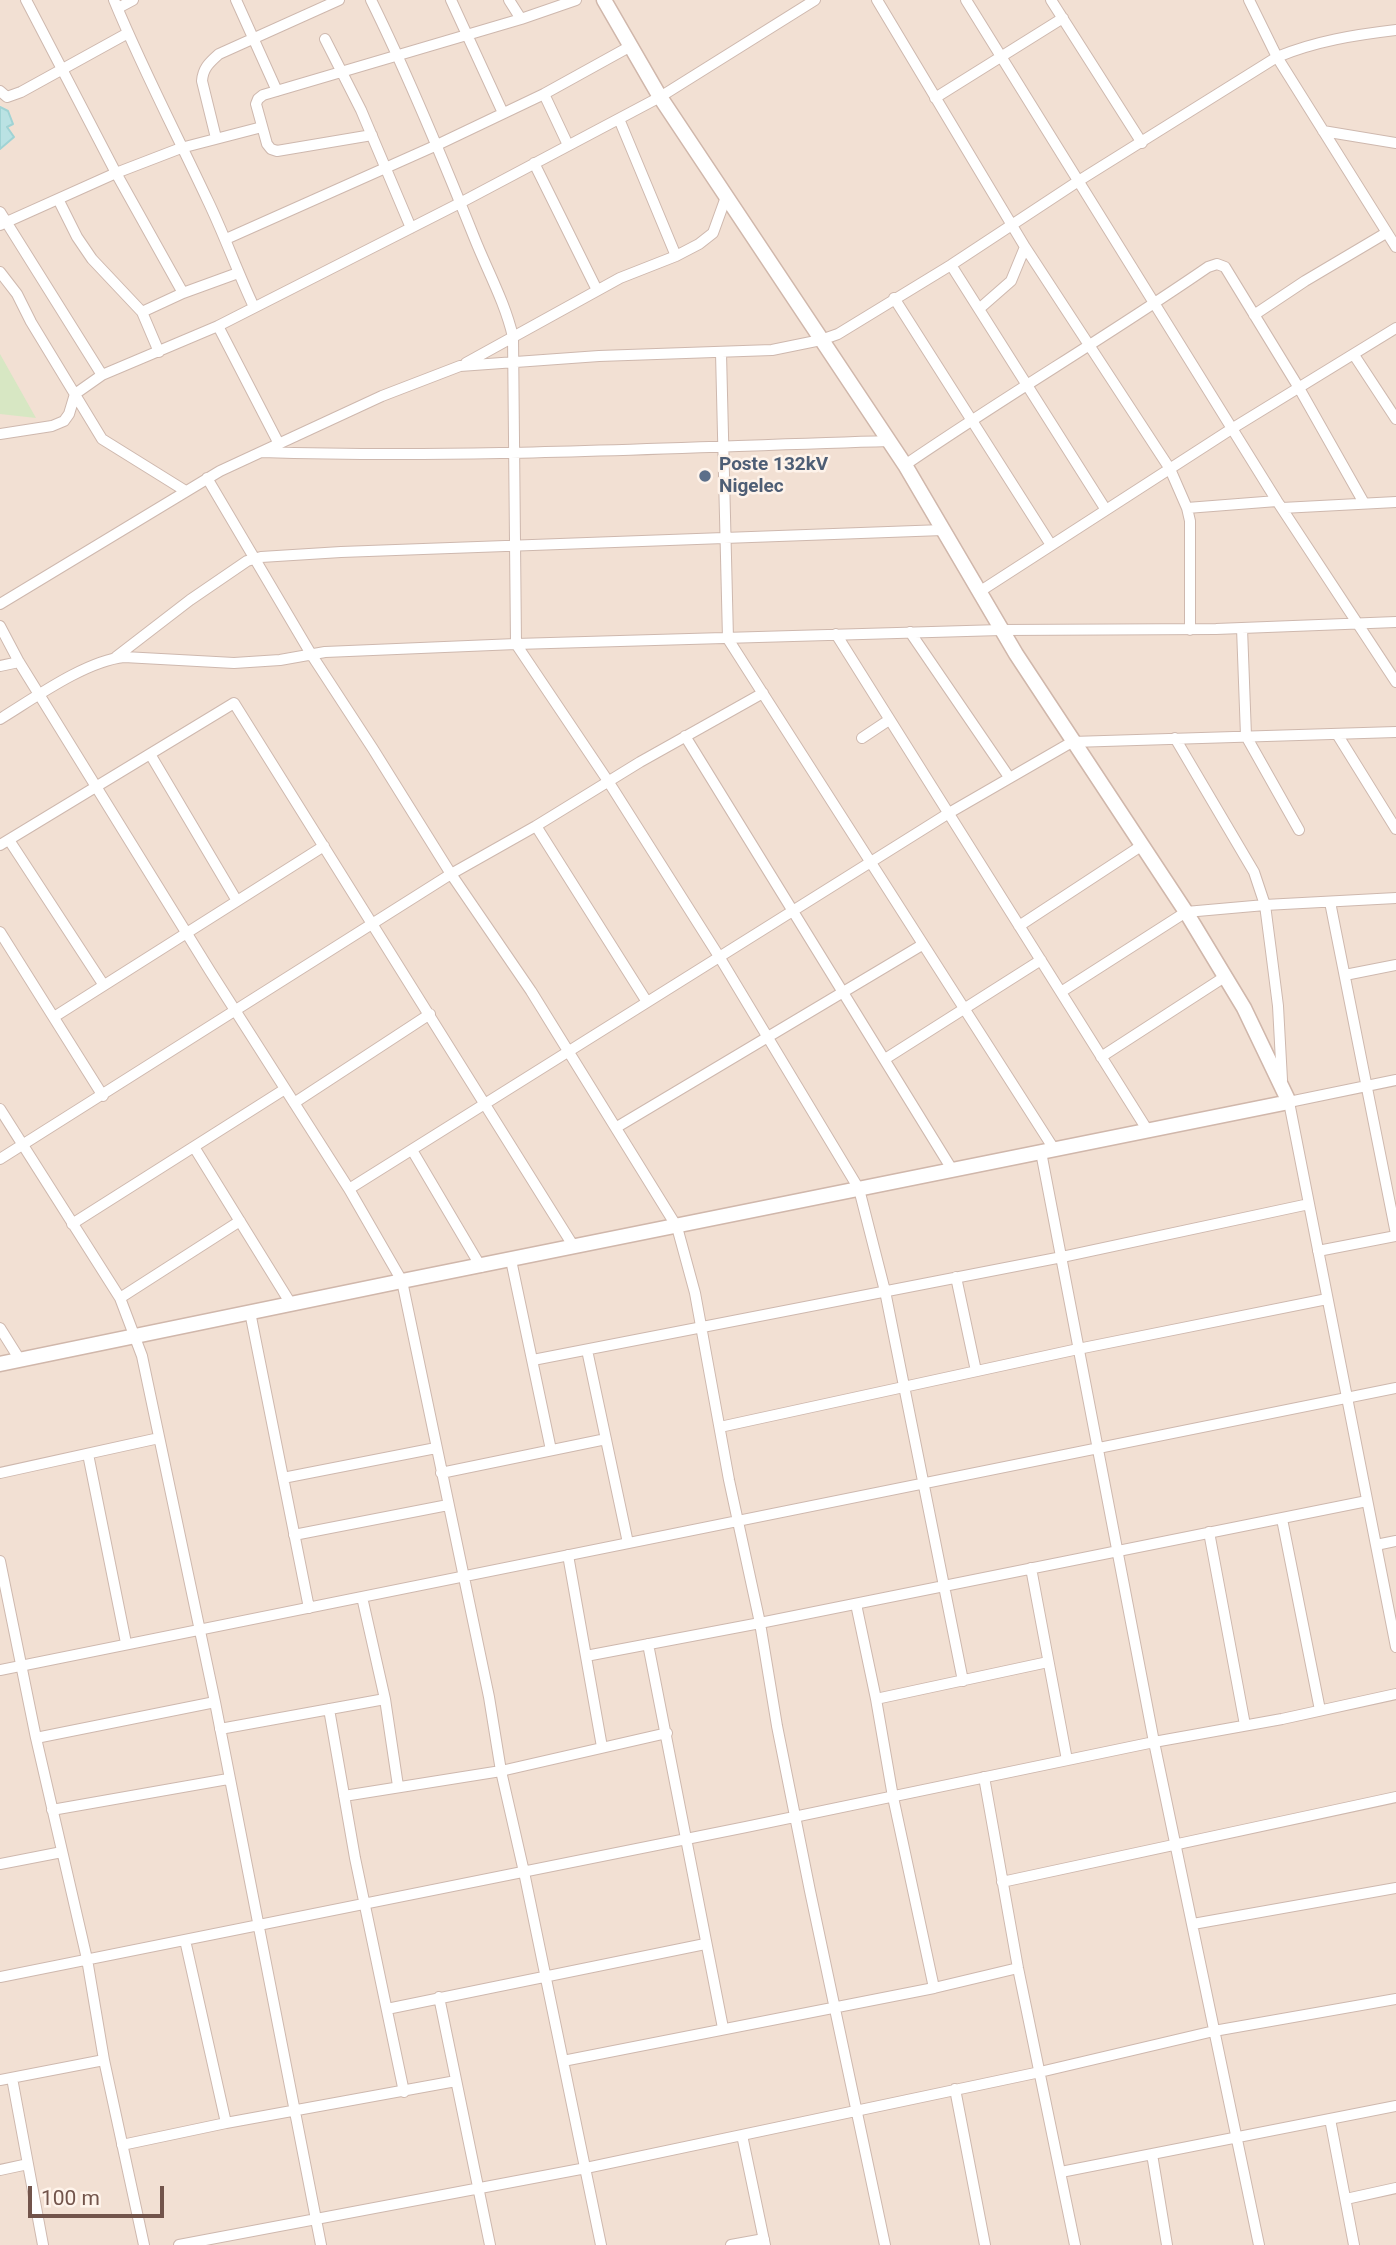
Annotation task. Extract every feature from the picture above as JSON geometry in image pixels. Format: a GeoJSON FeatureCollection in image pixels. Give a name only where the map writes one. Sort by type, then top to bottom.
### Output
{"type":"FeatureCollection","features":[{"type":"Feature","properties":{"kind":"street"},"geometry":{"type":"LineString","coordinates":[[26,0],[116,173],[183,293]]}},
{"type":"Feature","properties":{"kind":"street"},"geometry":{"type":"LineString","coordinates":[[133,0],[116,4],[181,148],[226,239],[254,307]]}},
{"type":"Feature","properties":{"kind":"street"},"geometry":{"type":"LineString","coordinates":[[236,0],[277,91]]}},
{"type":"Feature","properties":{"kind":"street"},"geometry":{"type":"LineString","coordinates":[[216,138],[202,81],[202,73],[207,64],[219,54],[339,0]]}},
{"type":"Feature","properties":{"kind":"street"},"geometry":{"type":"LineString","coordinates":[[371,0],[437,145],[500,297],[513,337],[516,644],[608,781],[720,958],[859,1189],[885,1291],[963,1681]]}},
{"type":"Feature","properties":{"kind":"street"},"geometry":{"type":"LineString","coordinates":[[451,0],[503,113]]}},
{"type":"Feature","properties":{"kind":"street"},"geometry":{"type":"LineString","coordinates":[[509,0],[521,19]]}},
{"type":"Feature","properties":{"kind":"street"},"geometry":{"type":"LineString","coordinates":[[372,135],[277,151],[267,144],[257,110],[258,99],[576,0]]}},
{"type":"Feature","properties":{"kind":"street"},"geometry":{"type":"LineString","coordinates":[[604,0],[660,97],[905,466],[1001,630],[1186,912],[1226,976],[1260,1039],[1289,1102],[1396,1647]]}},
{"type":"Feature","properties":{"kind":"street"},"geometry":{"type":"LineString","coordinates":[[0,434],[64,421],[75,394],[102,375],[218,326],[460,203],[660,97],[815,0]]}},
{"type":"Feature","properties":{"kind":"street"},"geometry":{"type":"LineString","coordinates":[[877,0],[1025,247],[1170,469],[1187,508],[1191,532],[1190,630]]}},
{"type":"Feature","properties":{"kind":"street"},"geometry":{"type":"LineString","coordinates":[[966,0],[1280,504],[1396,682]]}},
{"type":"Feature","properties":{"kind":"street"},"geometry":{"type":"LineString","coordinates":[[1051,0],[1142,143]]}},
{"type":"Feature","properties":{"kind":"street"},"geometry":{"type":"LineString","coordinates":[[1249,0],[1277,57],[1396,247]]}},
{"type":"Feature","properties":{"kind":"street"},"geometry":{"type":"LineString","coordinates":[[935,98],[1063,18]]}},
{"type":"Feature","properties":{"kind":"street"},"geometry":{"type":"LineString","coordinates":[[460,366],[599,356],[772,350],[838,334],[1277,57],[1328,40],[1396,30]]}},
{"type":"Feature","properties":{"kind":"street"},"geometry":{"type":"LineString","coordinates":[[0,91],[7,97],[14,95],[128,33]]}},
{"type":"Feature","properties":{"kind":"street"},"geometry":{"type":"LineString","coordinates":[[324,40],[351,89],[411,228]]}},
{"type":"Feature","properties":{"kind":"street"},"geometry":{"type":"LineString","coordinates":[[226,239],[437,145],[544,94],[629,47]]}},
{"type":"Feature","properties":{"kind":"street"},"geometry":{"type":"LineString","coordinates":[[544,94],[568,145]]}},
{"type":"Feature","properties":{"kind":"street"},"geometry":{"type":"LineString","coordinates":[[619,119],[676,256]]}},
{"type":"Feature","properties":{"kind":"street"},"geometry":{"type":"LineString","coordinates":[[3,223],[116,173],[181,148],[261,127]]}},
{"type":"Feature","properties":{"kind":"street"},"geometry":{"type":"LineString","coordinates":[[1323,131],[1396,143]]}},
{"type":"Feature","properties":{"kind":"street"},"geometry":{"type":"LineString","coordinates":[[534,163],[597,290]]}},
{"type":"Feature","properties":{"kind":"street"},"geometry":{"type":"LineString","coordinates":[[0,604],[207,478],[383,396],[460,366],[633,271],[676,256],[699,244],[713,233],[726,197]]}},
{"type":"Feature","properties":{"kind":"street"},"geometry":{"type":"LineString","coordinates":[[58,198],[77,237],[92,259],[142,312],[159,352]]}},
{"type":"Feature","properties":{"kind":"street"},"geometry":{"type":"LineString","coordinates":[[0,212],[3,223],[102,375]]}},
{"type":"Feature","properties":{"kind":"street"},"geometry":{"type":"LineString","coordinates":[[1254,315],[1386,233]]}},
{"type":"Feature","properties":{"kind":"street"},"geometry":{"type":"LineString","coordinates":[[979,309],[1010,281],[1025,247]]}},
{"type":"Feature","properties":{"kind":"street"},"geometry":{"type":"LineString","coordinates":[[905,466],[971,420],[1090,346],[1208,267],[1217,264],[1225,267],[1299,387],[1364,503]]}},
{"type":"Feature","properties":{"kind":"street"},"geometry":{"type":"LineString","coordinates":[[951,265],[1106,510]]}},
{"type":"Feature","properties":{"kind":"street"},"geometry":{"type":"LineString","coordinates":[[0,272],[17,294],[102,439],[184,491]]}},
{"type":"Feature","properties":{"kind":"street"},"geometry":{"type":"LineString","coordinates":[[142,312],[183,293],[238,273]]}},
{"type":"Feature","properties":{"kind":"street"},"geometry":{"type":"LineString","coordinates":[[894,298],[1051,545]]}},
{"type":"Feature","properties":{"kind":"street"},"geometry":{"type":"LineString","coordinates":[[218,326],[279,444]]}},
{"type":"Feature","properties":{"kind":"street"},"geometry":{"type":"LineString","coordinates":[[979,592],[1233,428],[1396,328]]}},
{"type":"Feature","properties":{"kind":"street"},"geometry":{"type":"LineString","coordinates":[[721,353],[729,639],[963,1009],[1048,1151],[1078,1349],[1154,1742],[1259,2245]]}},
{"type":"Feature","properties":{"kind":"street"},"geometry":{"type":"LineString","coordinates":[[1354,355],[1395,414]]}},
{"type":"Feature","properties":{"kind":"street"},"geometry":{"type":"LineString","coordinates":[[258,452],[362,456],[513,454],[888,441]]}},
{"type":"Feature","properties":{"kind":"street"},"geometry":{"type":"LineString","coordinates":[[207,478],[311,654],[451,874],[531,991],[677,1227],[695,1293],[719,1427],[760,1623],[777,1726],[885,2245]]}},
{"type":"Feature","properties":{"kind":"street"},"geometry":{"type":"LineString","coordinates":[[1187,508],[1396,502]]}},
{"type":"Feature","properties":{"kind":"street"},"geometry":{"type":"LineString","coordinates":[[0,719],[71,677],[116,657],[222,576],[254,558],[341,552],[943,530]]}},
{"type":"Feature","properties":{"kind":"street"},"geometry":{"type":"LineString","coordinates":[[116,657],[234,663],[280,660],[311,654],[516,644],[1001,630],[1190,630],[1396,622]]}},
{"type":"Feature","properties":{"kind":"street"},"geometry":{"type":"LineString","coordinates":[[0,626],[19,662],[186,932],[349,1189],[402,1281],[489,1697],[501,1771],[601,2245]]}},
{"type":"Feature","properties":{"kind":"street"},"geometry":{"type":"LineString","coordinates":[[1242,628],[1247,736],[1256,758],[1299,830]]}},
{"type":"Feature","properties":{"kind":"street"},"geometry":{"type":"LineString","coordinates":[[910,632],[1009,777]]}},
{"type":"Feature","properties":{"kind":"street"},"geometry":{"type":"LineString","coordinates":[[836,634],[1148,1131]]}},
{"type":"Feature","properties":{"kind":"street"},"geometry":{"type":"LineString","coordinates":[[0,666],[19,662]]}},
{"type":"Feature","properties":{"kind":"street"},"geometry":{"type":"LineString","coordinates":[[0,1160],[451,874],[685,736],[764,693]]}},
{"type":"Feature","properties":{"kind":"street"},"geometry":{"type":"LineString","coordinates":[[103,984],[4,843],[234,703],[574,1247]]}},
{"type":"Feature","properties":{"kind":"street"},"geometry":{"type":"LineString","coordinates":[[862,738],[889,720]]}},
{"type":"Feature","properties":{"kind":"street"},"geometry":{"type":"LineString","coordinates":[[349,1189],[948,813],[1072,742],[1396,732]]}},
{"type":"Feature","properties":{"kind":"street"},"geometry":{"type":"LineString","coordinates":[[1337,734],[1396,829]]}},
{"type":"Feature","properties":{"kind":"street"},"geometry":{"type":"LineString","coordinates":[[685,736],[953,1171]]}},
{"type":"Feature","properties":{"kind":"street"},"geometry":{"type":"LineString","coordinates":[[1175,738],[1254,872],[1265,905],[1278,1006],[1282,1087]]}},
{"type":"Feature","properties":{"kind":"street"},"geometry":{"type":"LineString","coordinates":[[150,754],[237,901]]}},
{"type":"Feature","properties":{"kind":"street"},"geometry":{"type":"LineString","coordinates":[[536,826],[647,1002]]}},
{"type":"Feature","properties":{"kind":"street"},"geometry":{"type":"LineString","coordinates":[[54,1017],[324,846]]}},
{"type":"Feature","properties":{"kind":"street"},"geometry":{"type":"LineString","coordinates":[[1019,926],[1141,846]]}},
{"type":"Feature","properties":{"kind":"street"},"geometry":{"type":"LineString","coordinates":[[1060,992],[1186,912],[1396,898]]}},
{"type":"Feature","properties":{"kind":"street"},"geometry":{"type":"LineString","coordinates":[[1318,1251],[1396,1235],[1330,902]]}},
{"type":"Feature","properties":{"kind":"street"},"geometry":{"type":"LineString","coordinates":[[0,932],[103,1096]]}},
{"type":"Feature","properties":{"kind":"street"},"geometry":{"type":"LineString","coordinates":[[617,1127],[922,945]]}},
{"type":"Feature","properties":{"kind":"street"},"geometry":{"type":"LineString","coordinates":[[885,1059],[1041,960]]}},
{"type":"Feature","properties":{"kind":"street"},"geometry":{"type":"LineString","coordinates":[[1345,975],[1396,965]]}},
{"type":"Feature","properties":{"kind":"street"},"geometry":{"type":"LineString","coordinates":[[1101,1057],[1226,976]]}},
{"type":"Feature","properties":{"kind":"street"},"geometry":{"type":"LineString","coordinates":[[294,1103],[430,1014]]}},
{"type":"Feature","properties":{"kind":"street"},"geometry":{"type":"LineString","coordinates":[[0,1364],[1396,1080]]}},
{"type":"Feature","properties":{"kind":"street"},"geometry":{"type":"LineString","coordinates":[[72,1223],[285,1089]]}},
{"type":"Feature","properties":{"kind":"street"},"geometry":{"type":"LineString","coordinates":[[0,1109],[120,1298],[135,1336],[215,1702],[321,2245]]}},
{"type":"Feature","properties":{"kind":"street"},"geometry":{"type":"LineString","coordinates":[[194,1147],[291,1304]]}},
{"type":"Feature","properties":{"kind":"street"},"geometry":{"type":"LineString","coordinates":[[412,1150],[481,1267]]}},
{"type":"Feature","properties":{"kind":"street"},"geometry":{"type":"LineString","coordinates":[[533,1360],[1062,1256],[1309,1204]]}},
{"type":"Feature","properties":{"kind":"street"},"geometry":{"type":"LineString","coordinates":[[120,1298],[240,1221]]}},
{"type":"Feature","properties":{"kind":"street"},"geometry":{"type":"LineString","coordinates":[[511,1259],[551,1450]]}},
{"type":"Feature","properties":{"kind":"street"},"geometry":{"type":"LineString","coordinates":[[956,1277],[976,1371]]}},
{"type":"Feature","properties":{"kind":"street"},"geometry":{"type":"LineString","coordinates":[[719,1427],[1328,1298]]}},
{"type":"Feature","properties":{"kind":"street"},"geometry":{"type":"LineString","coordinates":[[250,1312],[309,1608]]}},
{"type":"Feature","properties":{"kind":"street"},"geometry":{"type":"LineString","coordinates":[[0,1328],[20,1360]]}},
{"type":"Feature","properties":{"kind":"street"},"geometry":{"type":"LineString","coordinates":[[587,1350],[628,1543]]}},
{"type":"Feature","properties":{"kind":"street"},"geometry":{"type":"LineString","coordinates":[[0,1670],[1396,1388]]}},
{"type":"Feature","properties":{"kind":"street"},"geometry":{"type":"LineString","coordinates":[[0,1472],[159,1438]]}},
{"type":"Feature","properties":{"kind":"street"},"geometry":{"type":"LineString","coordinates":[[441,1473],[606,1439]]}},
{"type":"Feature","properties":{"kind":"street"},"geometry":{"type":"LineString","coordinates":[[283,1478],[436,1448]]}},
{"type":"Feature","properties":{"kind":"street"},"geometry":{"type":"LineString","coordinates":[[88,1454],[126,1643]]}},
{"type":"Feature","properties":{"kind":"street"},"geometry":{"type":"LineString","coordinates":[[586,1656],[1367,1501]]}},
{"type":"Feature","properties":{"kind":"street"},"geometry":{"type":"LineString","coordinates":[[294,1535],[448,1505]]}},
{"type":"Feature","properties":{"kind":"street"},"geometry":{"type":"LineString","coordinates":[[1282,1519],[1320,1710]]}},
{"type":"Feature","properties":{"kind":"street"},"geometry":{"type":"LineString","coordinates":[[1209,1532],[1245,1726]]}},
{"type":"Feature","properties":{"kind":"street"},"geometry":{"type":"LineString","coordinates":[[1376,1545],[1396,1541]]}},
{"type":"Feature","properties":{"kind":"street"},"geometry":{"type":"LineString","coordinates":[[568,1555],[602,1747]]}},
{"type":"Feature","properties":{"kind":"street"},"geometry":{"type":"LineString","coordinates":[[0,1561],[36,1738],[87,1959],[104,2060],[144,2245]]}},
{"type":"Feature","properties":{"kind":"street"},"geometry":{"type":"LineString","coordinates":[[1031,1568],[1067,1760]]}},
{"type":"Feature","properties":{"kind":"street"},"geometry":{"type":"LineString","coordinates":[[362,1597],[385,1699],[398,1786]]}},
{"type":"Feature","properties":{"kind":"street"},"geometry":{"type":"LineString","coordinates":[[856,1604],[893,1797],[934,1988]]}},
{"type":"Feature","properties":{"kind":"street"},"geometry":{"type":"LineString","coordinates":[[648,1644],[723,2028]]}},
{"type":"Feature","properties":{"kind":"street"},"geometry":{"type":"LineString","coordinates":[[876,1699],[1048,1662]]}},
{"type":"Feature","properties":{"kind":"street"},"geometry":{"type":"LineString","coordinates":[[0,1977],[1396,1694]]}},
{"type":"Feature","properties":{"kind":"street"},"geometry":{"type":"LineString","coordinates":[[220,1729],[385,1699]]}},
{"type":"Feature","properties":{"kind":"street"},"geometry":{"type":"LineString","coordinates":[[36,1738],[215,1702]]}},
{"type":"Feature","properties":{"kind":"street"},"geometry":{"type":"LineString","coordinates":[[329,1709],[365,1904],[404,2092]]}},
{"type":"Feature","properties":{"kind":"street"},"geometry":{"type":"LineString","coordinates":[[344,1796],[501,1771],[667,1733]]}},
{"type":"Feature","properties":{"kind":"street"},"geometry":{"type":"LineString","coordinates":[[984,1777],[1018,1968],[1075,2245]]}},
{"type":"Feature","properties":{"kind":"street"},"geometry":{"type":"LineString","coordinates":[[52,1810],[228,1779]]}},
{"type":"Feature","properties":{"kind":"street"},"geometry":{"type":"LineString","coordinates":[[1002,1882],[1396,1797]]}},
{"type":"Feature","properties":{"kind":"street"},"geometry":{"type":"LineString","coordinates":[[0,1864],[62,1852]]}},
{"type":"Feature","properties":{"kind":"street"},"geometry":{"type":"LineString","coordinates":[[1193,1924],[1396,1888]]}},
{"type":"Feature","properties":{"kind":"street"},"geometry":{"type":"LineString","coordinates":[[185,1940],[226,2123]]}},
{"type":"Feature","properties":{"kind":"street"},"geometry":{"type":"LineString","coordinates":[[387,2009],[705,1944]]}},
{"type":"Feature","properties":{"kind":"street"},"geometry":{"type":"LineString","coordinates":[[563,2061],[934,1988],[1018,1968]]}},
{"type":"Feature","properties":{"kind":"street"},"geometry":{"type":"LineString","coordinates":[[439,1997],[490,2245]]}},
{"type":"Feature","properties":{"kind":"street"},"geometry":{"type":"LineString","coordinates":[[180,2245],[586,2168],[1040,2072],[1214,2031],[1396,1999]]}},
{"type":"Feature","properties":{"kind":"street"},"geometry":{"type":"LineString","coordinates":[[0,2080],[104,2060]]}},
{"type":"Feature","properties":{"kind":"street"},"geometry":{"type":"LineString","coordinates":[[12,2078],[43,2245]]}},
{"type":"Feature","properties":{"kind":"street"},"geometry":{"type":"LineString","coordinates":[[122,2144],[456,2081]]}},
{"type":"Feature","properties":{"kind":"street"},"geometry":{"type":"LineString","coordinates":[[955,2090],[985,2245]]}},
{"type":"Feature","properties":{"kind":"street"},"geometry":{"type":"LineString","coordinates":[[1061,2172],[1396,2106]]}},
{"type":"Feature","properties":{"kind":"street"},"geometry":{"type":"LineString","coordinates":[[1330,2119],[1354,2245]]}},
{"type":"Feature","properties":{"kind":"street"},"geometry":{"type":"LineString","coordinates":[[731,2245],[765,2242],[742,2136]]}},
{"type":"Feature","properties":{"kind":"street"},"geometry":{"type":"LineString","coordinates":[[1152,2154],[1167,2245]]}},
{"type":"Feature","properties":{"kind":"street"},"geometry":{"type":"LineString","coordinates":[[0,2170],[28,2164]]}},
{"type":"Feature","properties":{"kind":"street"},"geometry":{"type":"LineString","coordinates":[[1346,2199],[1396,2188]]}},
{"type":"Feature","properties":{"kind":"shaded area"},"geometry":{"type":"Polygon","coordinates":[[[0,0],[1396,0],[1396,2245],[0,2245],[0,0]]]}},
{"type":"Feature","properties":{"kind":"green space"},"geometry":{"type":"Polygon","coordinates":[[[0,354],[36,418],[0,414],[0,354]]]}},
{"type":"Feature","properties":{"kind":"water"},"geometry":{"type":"Polygon","coordinates":[[[0,107],[8,111],[13,124],[7,127],[14,137],[0,149],[0,107]]]}},
{"type":"Feature","properties":{"kind":"place","name":"Poste 132kV Nigelec"},"geometry":{"type":"Point","coordinates":[705,476]}}]}
